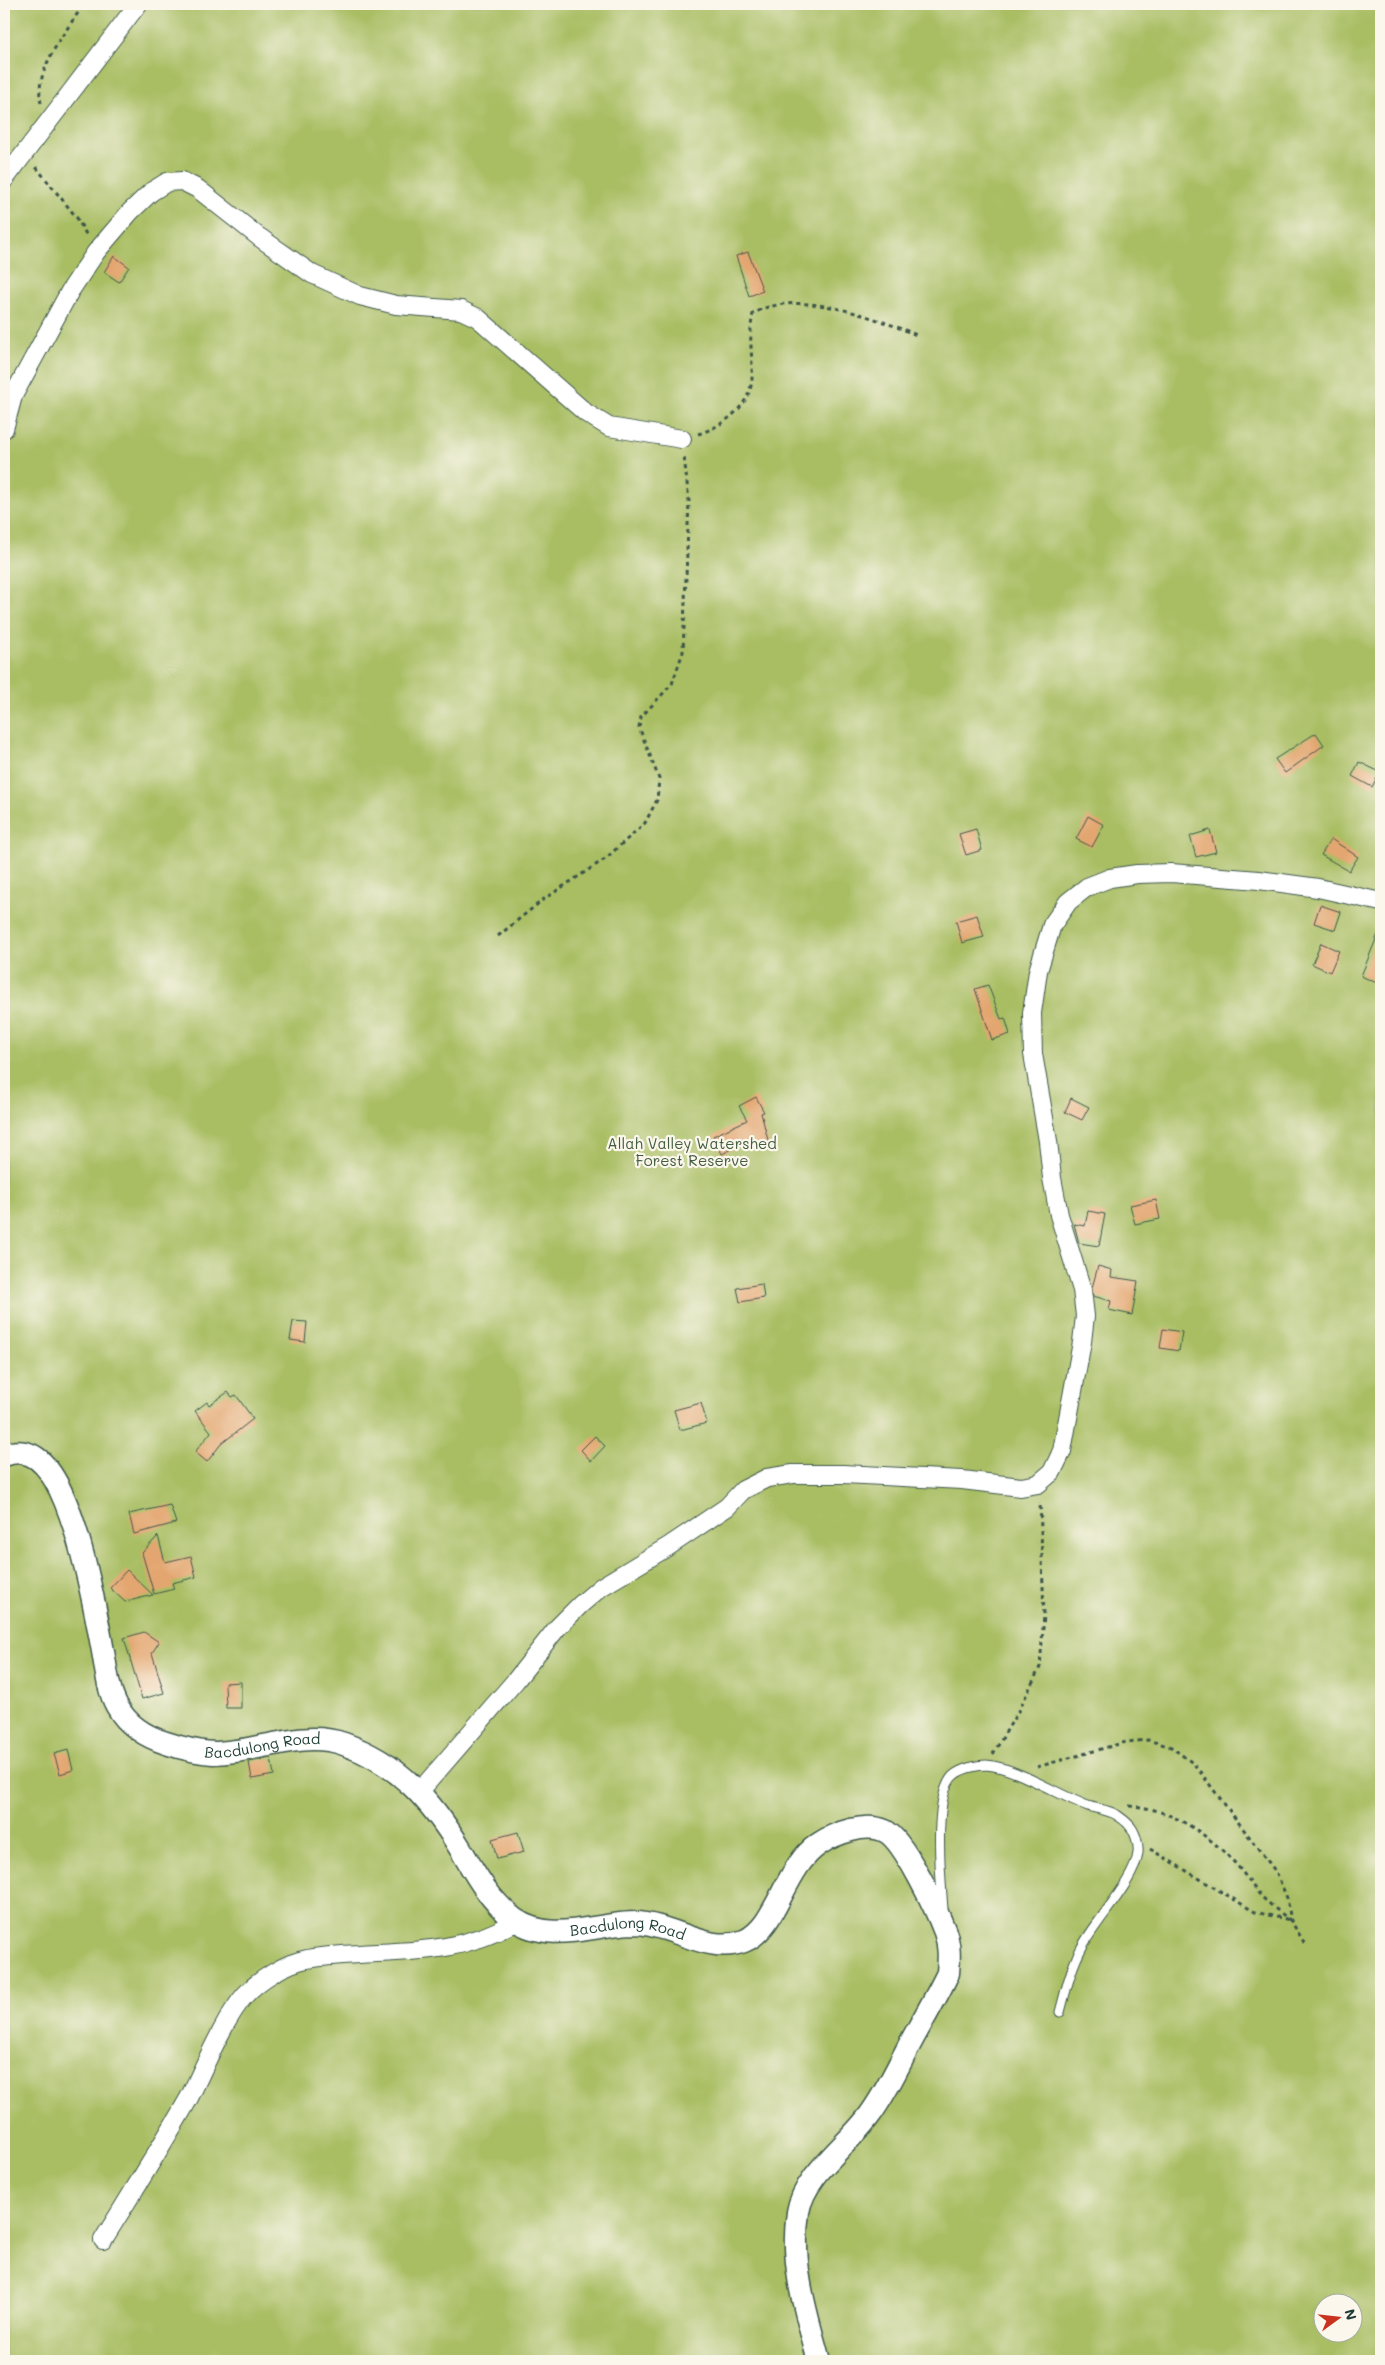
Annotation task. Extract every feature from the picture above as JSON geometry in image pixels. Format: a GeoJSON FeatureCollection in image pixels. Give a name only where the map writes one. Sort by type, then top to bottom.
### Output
{"type":"FeatureCollection","features":[{"type":"Feature","properties":{"kind":"street"},"geometry":{"type":"LineString","coordinates":[[4,180],[138,4]]}},
{"type":"Feature","properties":{"kind":"street"},"geometry":{"type":"LineString","coordinates":[[4,429],[13,396],[70,291],[96,252],[130,212],[151,192],[167,182],[182,181],[198,188],[259,236],[312,274],[360,296],[396,305],[461,310],[478,318],[586,414],[609,427],[682,439]]}},
{"type":"Feature","properties":{"kind":"street"},"geometry":{"type":"LineString","coordinates":[[420,1791],[516,1680],[557,1628],[580,1605],[601,1587],[669,1546],[726,1507],[743,1490],[767,1478],[793,1474],[843,1474],[962,1480],[1021,1487],[1038,1484],[1052,1472],[1062,1451],[1085,1316],[1082,1290],[1059,1215],[1053,1188],[1034,1054],[1032,1013],[1038,971],[1052,925],[1068,902],[1087,887],[1110,878],[1137,874],[1171,873],[1259,880],[1318,888],[1381,902]]}},
{"type":"Feature","properties":{"kind":"street","name":"Bacdulong Road"},"geometry":{"type":"LineString","coordinates":[[4,1455],[15,1452],[30,1454],[47,1467],[59,1488],[78,1537],[94,1602],[109,1684],[117,1706],[129,1722],[151,1738],[187,1750],[213,1753],[245,1750],[287,1741],[317,1739],[341,1742],[377,1758],[420,1791],[452,1835],[492,1900],[517,1921],[541,1931],[570,1932],[638,1923],[661,1927],[713,1944],[731,1944],[748,1940],[763,1926],[793,1870],[805,1855],[820,1843],[842,1833],[869,1828],[885,1831],[895,1839],[910,1860],[946,1934],[950,1956],[948,1973],[894,2076],[870,2115],[848,2144],[825,2164],[806,2189],[798,2211],[799,2282],[819,2361]]}},
{"type":"Feature","properties":{"kind":"street"},"geometry":{"type":"LineString","coordinates":[[103,2240],[181,2111],[232,2014],[246,1995],[259,1983],[282,1969],[305,1960],[451,1948],[498,1933],[517,1921]]}},
{"type":"Feature","properties":{"kind":"lane"},"geometry":{"type":"LineString","coordinates":[[946,1934],[940,1878],[941,1807],[946,1786],[953,1776],[967,1769],[986,1765],[1017,1773],[1088,1806],[1116,1815],[1130,1826],[1137,1840],[1138,1853],[1129,1878],[1081,1948],[1068,1982],[1060,2012]]}},
{"type":"Feature","properties":{"kind":"path"},"geometry":{"type":"LineString","coordinates":[[46,123],[40,98],[44,68],[84,4]]}},
{"type":"Feature","properties":{"kind":"path"},"geometry":{"type":"LineString","coordinates":[[24,153],[77,218],[96,252]]}},
{"type":"Feature","properties":{"kind":"path"},"geometry":{"type":"LineString","coordinates":[[498,936],[544,899],[605,859],[646,823],[657,800],[660,779],[639,727],[641,717],[672,684],[683,652],[689,501],[682,439],[704,432],[726,421],[743,404],[752,382],[750,327],[753,314],[764,307],[785,303],[841,309],[877,318],[919,336]]}},
{"type":"Feature","properties":{"kind":"path"},"geometry":{"type":"LineString","coordinates":[[986,1765],[1021,1706],[1040,1667],[1044,1615],[1038,1484]]}},
{"type":"Feature","properties":{"kind":"path"},"geometry":{"type":"LineString","coordinates":[[1017,1773],[1126,1742],[1148,1740],[1171,1747],[1194,1764],[1276,1872],[1287,1898],[1291,1920],[1305,1944]]}},
{"type":"Feature","properties":{"kind":"path"},"geometry":{"type":"LineString","coordinates":[[1124,1806],[1133,1806],[1161,1814],[1188,1825],[1209,1839],[1233,1861],[1262,1897],[1291,1920]]}},
{"type":"Feature","properties":{"kind":"path"},"geometry":{"type":"LineString","coordinates":[[1137,1840],[1255,1912],[1291,1920]]}},
{"type":"Feature","properties":{"kind":"green space","name":"Allah Valley Watershed Forest Reserve"},"geometry":{"type":"Polygon","coordinates":[[[4,4],[1381,4],[1381,2361],[4,2361],[4,4]]]}},
{"type":"Feature","properties":{"kind":"building"},"geometry":{"type":"Polygon","coordinates":[[[748,252],[763,291],[749,296],[736,256],[748,252]]]}},
{"type":"Feature","properties":{"kind":"building"},"geometry":{"type":"Polygon","coordinates":[[[114,256],[129,267],[119,282],[104,272],[114,256]]]}},
{"type":"Feature","properties":{"kind":"building"},"geometry":{"type":"Polygon","coordinates":[[[1316,733],[1324,745],[1285,773],[1275,759],[1316,733]]]}},
{"type":"Feature","properties":{"kind":"building"},"geometry":{"type":"Polygon","coordinates":[[[1359,762],[1380,772],[1372,787],[1352,776],[1359,762]]]}},
{"type":"Feature","properties":{"kind":"building"},"geometry":{"type":"Polygon","coordinates":[[[1088,816],[1104,825],[1092,847],[1076,839],[1088,816]]]}},
{"type":"Feature","properties":{"kind":"building"},"geometry":{"type":"Polygon","coordinates":[[[976,829],[982,850],[966,855],[959,834],[976,829]]]}},
{"type":"Feature","properties":{"kind":"building"},"geometry":{"type":"Polygon","coordinates":[[[1210,830],[1216,852],[1196,857],[1190,836],[1210,830]]]}},
{"type":"Feature","properties":{"kind":"building"},"geometry":{"type":"Polygon","coordinates":[[[1331,839],[1358,857],[1349,871],[1321,855],[1331,839]]]}},
{"type":"Feature","properties":{"kind":"building"},"geometry":{"type":"Polygon","coordinates":[[[1320,905],[1341,912],[1335,930],[1314,923],[1320,905]]]}},
{"type":"Feature","properties":{"kind":"building"},"geometry":{"type":"Polygon","coordinates":[[[977,915],[984,937],[962,943],[956,921],[977,915]]]}},
{"type":"Feature","properties":{"kind":"building"},"geometry":{"type":"Polygon","coordinates":[[[1381,927],[1381,972],[1377,983],[1361,976],[1381,927]]]}},
{"type":"Feature","properties":{"kind":"building"},"geometry":{"type":"Polygon","coordinates":[[[1321,943],[1339,951],[1330,972],[1312,964],[1321,943]]]}},
{"type":"Feature","properties":{"kind":"building"},"geometry":{"type":"Polygon","coordinates":[[[988,985],[1001,1019],[1005,1018],[1010,1034],[992,1040],[975,989],[988,985]]]}},
{"type":"Feature","properties":{"kind":"building"},"geometry":{"type":"Polygon","coordinates":[[[756,1097],[764,1112],[761,1113],[769,1144],[755,1147],[753,1139],[722,1154],[713,1136],[747,1120],[739,1106],[756,1097]]]}},
{"type":"Feature","properties":{"kind":"building"},"geometry":{"type":"Polygon","coordinates":[[[1071,1098],[1089,1107],[1082,1120],[1065,1112],[1071,1098]]]}},
{"type":"Feature","properties":{"kind":"building"},"geometry":{"type":"Polygon","coordinates":[[[1156,1200],[1160,1219],[1135,1224],[1130,1205],[1156,1200]]]}},
{"type":"Feature","properties":{"kind":"building"},"geometry":{"type":"Polygon","coordinates":[[[1088,1211],[1105,1214],[1099,1246],[1079,1243],[1074,1224],[1085,1226],[1088,1211]]]}},
{"type":"Feature","properties":{"kind":"building"},"geometry":{"type":"Polygon","coordinates":[[[1098,1266],[1112,1270],[1111,1277],[1138,1281],[1132,1315],[1109,1310],[1111,1301],[1093,1296],[1092,1288],[1098,1266]]]}},
{"type":"Feature","properties":{"kind":"building"},"geometry":{"type":"Polygon","coordinates":[[[762,1284],[764,1298],[740,1302],[737,1288],[762,1284]]]}},
{"type":"Feature","properties":{"kind":"building"},"geometry":{"type":"Polygon","coordinates":[[[293,1321],[307,1322],[305,1342],[290,1340],[293,1321]]]}},
{"type":"Feature","properties":{"kind":"building"},"geometry":{"type":"Polygon","coordinates":[[[1163,1329],[1182,1332],[1179,1351],[1160,1348],[1163,1329]]]}},
{"type":"Feature","properties":{"kind":"building"},"geometry":{"type":"Polygon","coordinates":[[[228,1392],[232,1397],[236,1395],[253,1419],[221,1444],[207,1462],[195,1452],[211,1432],[195,1411],[207,1402],[209,1405],[228,1392]]]}},
{"type":"Feature","properties":{"kind":"building"},"geometry":{"type":"Polygon","coordinates":[[[701,1403],[707,1423],[680,1430],[674,1410],[701,1403]]]}},
{"type":"Feature","properties":{"kind":"building"},"geometry":{"type":"Polygon","coordinates":[[[595,1436],[605,1446],[591,1461],[581,1450],[595,1436]]]}},
{"type":"Feature","properties":{"kind":"building"},"geometry":{"type":"Polygon","coordinates":[[[170,1505],[176,1523],[134,1534],[129,1514],[170,1505]]]}},
{"type":"Feature","properties":{"kind":"building"},"geometry":{"type":"Polygon","coordinates":[[[158,1536],[165,1562],[191,1556],[196,1577],[172,1583],[174,1589],[154,1594],[142,1553],[158,1536]]]}},
{"type":"Feature","properties":{"kind":"building"},"geometry":{"type":"Polygon","coordinates":[[[127,1570],[153,1595],[125,1602],[110,1588],[127,1570]]]}},
{"type":"Feature","properties":{"kind":"building"},"geometry":{"type":"Polygon","coordinates":[[[144,1632],[159,1642],[152,1653],[164,1693],[142,1699],[124,1638],[144,1632]]]}},
{"type":"Feature","properties":{"kind":"building"},"geometry":{"type":"Polygon","coordinates":[[[241,1682],[241,1708],[226,1708],[225,1683],[241,1682]]]}},
{"type":"Feature","properties":{"kind":"building"},"geometry":{"type":"Polygon","coordinates":[[[68,1750],[73,1770],[60,1774],[54,1754],[68,1750]]]}},
{"type":"Feature","properties":{"kind":"building"},"geometry":{"type":"Polygon","coordinates":[[[271,1758],[274,1775],[252,1779],[249,1762],[271,1758]]]}},
{"type":"Feature","properties":{"kind":"building"},"geometry":{"type":"Polygon","coordinates":[[[518,1832],[524,1852],[497,1859],[492,1839],[518,1832]]]}}]}
